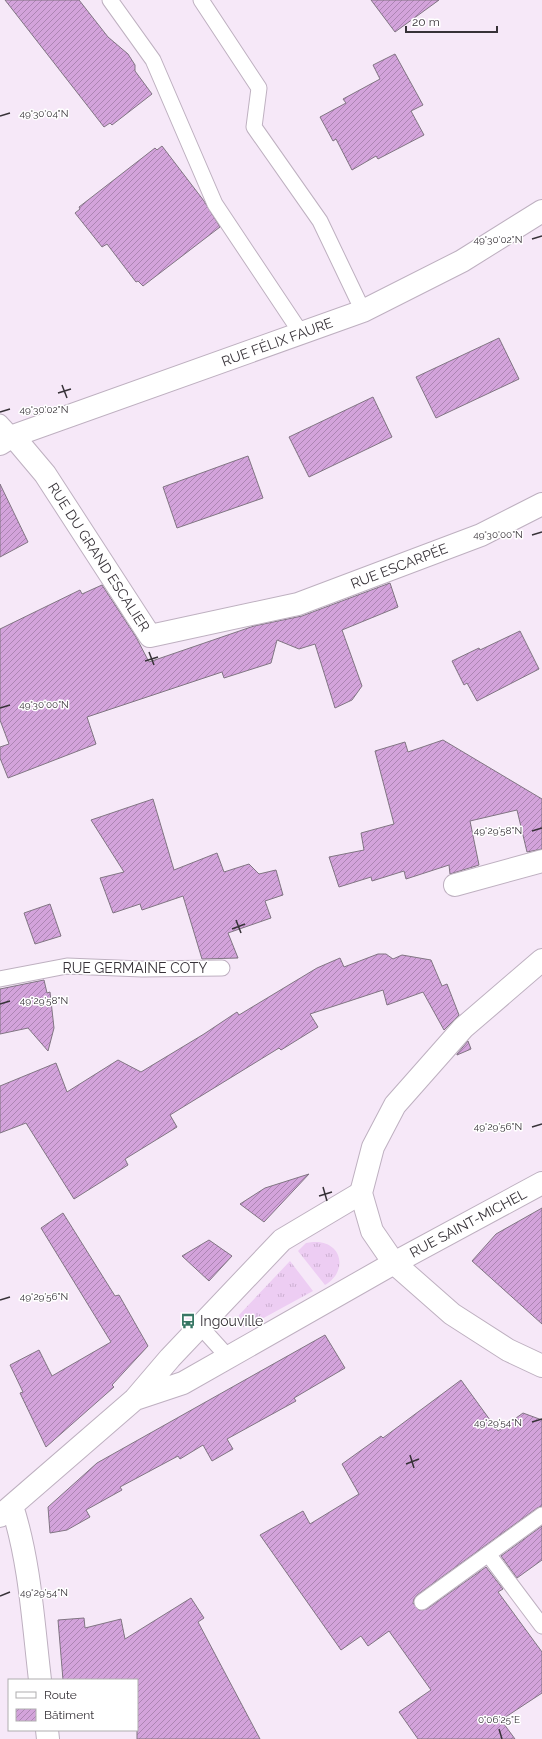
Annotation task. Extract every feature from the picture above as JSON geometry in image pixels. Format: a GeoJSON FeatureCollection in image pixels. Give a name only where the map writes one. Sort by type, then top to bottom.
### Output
{"type":"FeatureCollection","features":[{"type":"Feature","properties":{"kind":"street","name":"RUE FÉLIX FAURE"},"geometry":{"type":"LineString","coordinates":[[4,434],[363,311],[462,261],[542,211]]}},
{"type":"Feature","properties":{"kind":"street","name":"RUE DU GRAND ESCALIER"},"geometry":{"type":"LineString","coordinates":[[4,434],[45,474],[150,636],[298,604]]}},
{"type":"Feature","properties":{"kind":"street","name":"RUE ESCARPÉE"},"geometry":{"type":"LineString","coordinates":[[298,604],[481,535],[542,504]]}},
{"type":"Feature","properties":{"kind":"street"},"geometry":{"type":"LineString","coordinates":[[455,885],[542,861]]}},
{"type":"Feature","properties":{"kind":"street"},"geometry":{"type":"LineString","coordinates":[[542,960],[463,1028],[395,1105],[373,1146],[361,1194],[372,1231],[394,1263],[452,1314],[508,1350],[542,1366]]}},
{"type":"Feature","properties":{"kind":"street","name":"RUE SAINT-MICHEL"},"geometry":{"type":"LineString","coordinates":[[135,1399],[183,1383],[394,1263],[542,1183]]}},
{"type":"Feature","properties":{"kind":"street"},"geometry":{"type":"LineString","coordinates":[[40,1679],[30,1585],[21,1534],[4,1508],[135,1399],[200,1326],[282,1240],[361,1194]]}},
{"type":"Feature","properties":{"kind":"lane"},"geometry":{"type":"LineString","coordinates":[[110,0],[153,60],[215,204],[301,333]]}},
{"type":"Feature","properties":{"kind":"lane"},"geometry":{"type":"LineString","coordinates":[[202,0],[259,88],[254,127],[320,220],[363,311]]}},
{"type":"Feature","properties":{"kind":"lane","name":"RUE GERMAINE COTY"},"geometry":{"type":"LineString","coordinates":[[0,979],[67,966],[142,969],[222,968]]}},
{"type":"Feature","properties":{"kind":"lane"},"geometry":{"type":"LineString","coordinates":[[200,1326],[228,1357]]}},
{"type":"Feature","properties":{"kind":"lane"},"geometry":{"type":"LineString","coordinates":[[422,1602],[542,1515]]}},
{"type":"Feature","properties":{"kind":"lane"},"geometry":{"type":"LineString","coordinates":[[488,1554],[542,1626]]}},
{"type":"Feature","properties":{"kind":"green space"},"geometry":{"type":"Polygon","coordinates":[[[306,1243],[323,1243],[330,1246],[336,1251],[339,1258],[337,1272],[333,1279],[325,1285],[298,1251],[306,1243]]]}},
{"type":"Feature","properties":{"kind":"green space"},"geometry":{"type":"Polygon","coordinates":[[[290,1261],[313,1291],[247,1327],[243,1327],[238,1320],[239,1315],[290,1261]]]}},
{"type":"Feature","properties":{"kind":"building"},"geometry":{"type":"Polygon","coordinates":[[[5,0],[79,0],[108,37],[128,54],[135,65],[135,71],[152,94],[112,125],[110,123],[104,127],[5,0]]]}},
{"type":"Feature","properties":{"kind":"building"},"geometry":{"type":"Polygon","coordinates":[[[371,0],[439,0],[395,32],[371,0]]]}},
{"type":"Feature","properties":{"kind":"building"},"geometry":{"type":"Polygon","coordinates":[[[395,54],[423,105],[411,111],[424,135],[378,159],[376,156],[352,170],[336,139],[333,141],[320,117],[346,103],[343,99],[380,79],[373,65],[395,54]]]}},
{"type":"Feature","properties":{"kind":"building"},"geometry":{"type":"Polygon","coordinates":[[[162,146],[204,201],[220,227],[143,286],[138,281],[136,282],[107,244],[102,247],[75,213],[80,209],[79,207],[155,148],[157,150],[162,146]]]}},
{"type":"Feature","properties":{"kind":"building"},"geometry":{"type":"Polygon","coordinates":[[[499,338],[519,379],[436,418],[416,377],[499,338]]]}},
{"type":"Feature","properties":{"kind":"building"},"geometry":{"type":"Polygon","coordinates":[[[373,397],[392,437],[309,477],[289,437],[373,397]]]}},
{"type":"Feature","properties":{"kind":"building"},"geometry":{"type":"Polygon","coordinates":[[[248,456],[263,498],[177,528],[163,487],[248,456]]]}},
{"type":"Feature","properties":{"kind":"building"},"geometry":{"type":"Polygon","coordinates":[[[0,484],[28,542],[0,557],[0,484]]]}},
{"type":"Feature","properties":{"kind":"building"},"geometry":{"type":"Polygon","coordinates":[[[390,583],[398,607],[342,630],[362,686],[352,700],[335,708],[315,644],[299,649],[277,640],[271,663],[224,678],[222,672],[87,717],[96,744],[8,778],[0,758],[0,747],[9,744],[0,720],[0,629],[80,590],[82,594],[102,585],[136,637],[149,662],[254,626],[302,616],[390,583]]]}},
{"type":"Feature","properties":{"kind":"building"},"geometry":{"type":"Polygon","coordinates":[[[520,631],[539,669],[477,701],[467,683],[464,685],[452,661],[479,648],[480,650],[520,631]]]}},
{"type":"Feature","properties":{"kind":"building"},"geometry":{"type":"Polygon","coordinates":[[[443,740],[542,799],[542,849],[527,852],[517,810],[470,821],[479,865],[450,874],[449,865],[406,879],[404,871],[372,881],[371,877],[339,887],[329,857],[364,850],[361,833],[394,824],[375,751],[405,742],[408,752],[443,740]]]}},
{"type":"Feature","properties":{"kind":"building"},"geometry":{"type":"Polygon","coordinates":[[[153,799],[174,870],[217,853],[224,872],[249,864],[259,874],[276,870],[283,895],[265,901],[271,918],[228,933],[238,958],[202,959],[183,896],[142,910],[140,904],[113,913],[100,878],[124,872],[91,820],[153,799]]]}},
{"type":"Feature","properties":{"kind":"building"},"geometry":{"type":"Polygon","coordinates":[[[50,904],[61,936],[35,944],[24,913],[50,904]]]}},
{"type":"Feature","properties":{"kind":"building"},"geometry":{"type":"Polygon","coordinates":[[[378,954],[386,954],[393,959],[402,955],[431,960],[442,986],[447,984],[459,1015],[444,1030],[423,992],[387,1005],[383,990],[310,1014],[318,1027],[281,1050],[279,1048],[170,1115],[177,1127],[125,1159],[128,1165],[74,1199],[26,1123],[0,1133],[0,1086],[56,1063],[67,1092],[118,1060],[141,1072],[237,1012],[239,1015],[317,968],[340,958],[344,967],[378,954]]]}},
{"type":"Feature","properties":{"kind":"building"},"geometry":{"type":"Polygon","coordinates":[[[44,980],[47,993],[50,992],[54,1028],[48,1051],[28,1028],[0,1034],[0,989],[44,980]]]}},
{"type":"Feature","properties":{"kind":"building"},"geometry":{"type":"Polygon","coordinates":[[[468,1041],[471,1049],[457,1055],[457,1054],[468,1041]]]}},
{"type":"Feature","properties":{"kind":"building"},"geometry":{"type":"Polygon","coordinates":[[[309,1174],[264,1222],[240,1204],[265,1188],[309,1174]]]}},
{"type":"Feature","properties":{"kind":"building"},"geometry":{"type":"Polygon","coordinates":[[[542,1208],[542,1324],[472,1261],[496,1234],[542,1208]]]}},
{"type":"Feature","properties":{"kind":"building"},"geometry":{"type":"Polygon","coordinates":[[[63,1213],[115,1296],[119,1295],[148,1346],[112,1385],[114,1387],[46,1447],[20,1393],[23,1392],[10,1365],[39,1350],[52,1376],[111,1342],[41,1228],[63,1213]]]}},
{"type":"Feature","properties":{"kind":"building"},"geometry":{"type":"Polygon","coordinates":[[[209,1240],[232,1256],[209,1281],[182,1256],[209,1240]]]}},
{"type":"Feature","properties":{"kind":"building"},"geometry":{"type":"Polygon","coordinates":[[[325,1335],[345,1368],[294,1398],[296,1401],[227,1439],[233,1449],[212,1461],[203,1445],[180,1459],[178,1456],[120,1487],[122,1490],[86,1510],[90,1517],[67,1530],[50,1533],[48,1507],[97,1463],[325,1335]]]}},
{"type":"Feature","properties":{"kind":"building"},"geometry":{"type":"Polygon","coordinates":[[[461,1380],[498,1431],[523,1413],[542,1420],[542,1506],[537,1508],[417,1595],[413,1603],[419,1610],[427,1609],[486,1567],[503,1589],[498,1592],[542,1652],[542,1693],[501,1720],[515,1739],[418,1739],[399,1712],[431,1690],[389,1631],[368,1646],[361,1636],[341,1650],[260,1535],[303,1511],[310,1524],[359,1494],[342,1464],[381,1436],[383,1438],[461,1380]]]}},
{"type":"Feature","properties":{"kind":"building"},"geometry":{"type":"Polygon","coordinates":[[[542,1526],[542,1560],[517,1578],[501,1556],[542,1526]]]}},
{"type":"Feature","properties":{"kind":"building"},"geometry":{"type":"Polygon","coordinates":[[[191,1598],[204,1618],[198,1622],[260,1739],[137,1739],[138,1679],[63,1679],[58,1620],[84,1618],[85,1628],[121,1619],[125,1639],[191,1598]]]}},
{"type":"Feature","properties":{"kind":"place","name":"Ingouville"},"geometry":{"type":"Point","coordinates":[188,1321]}}]}
